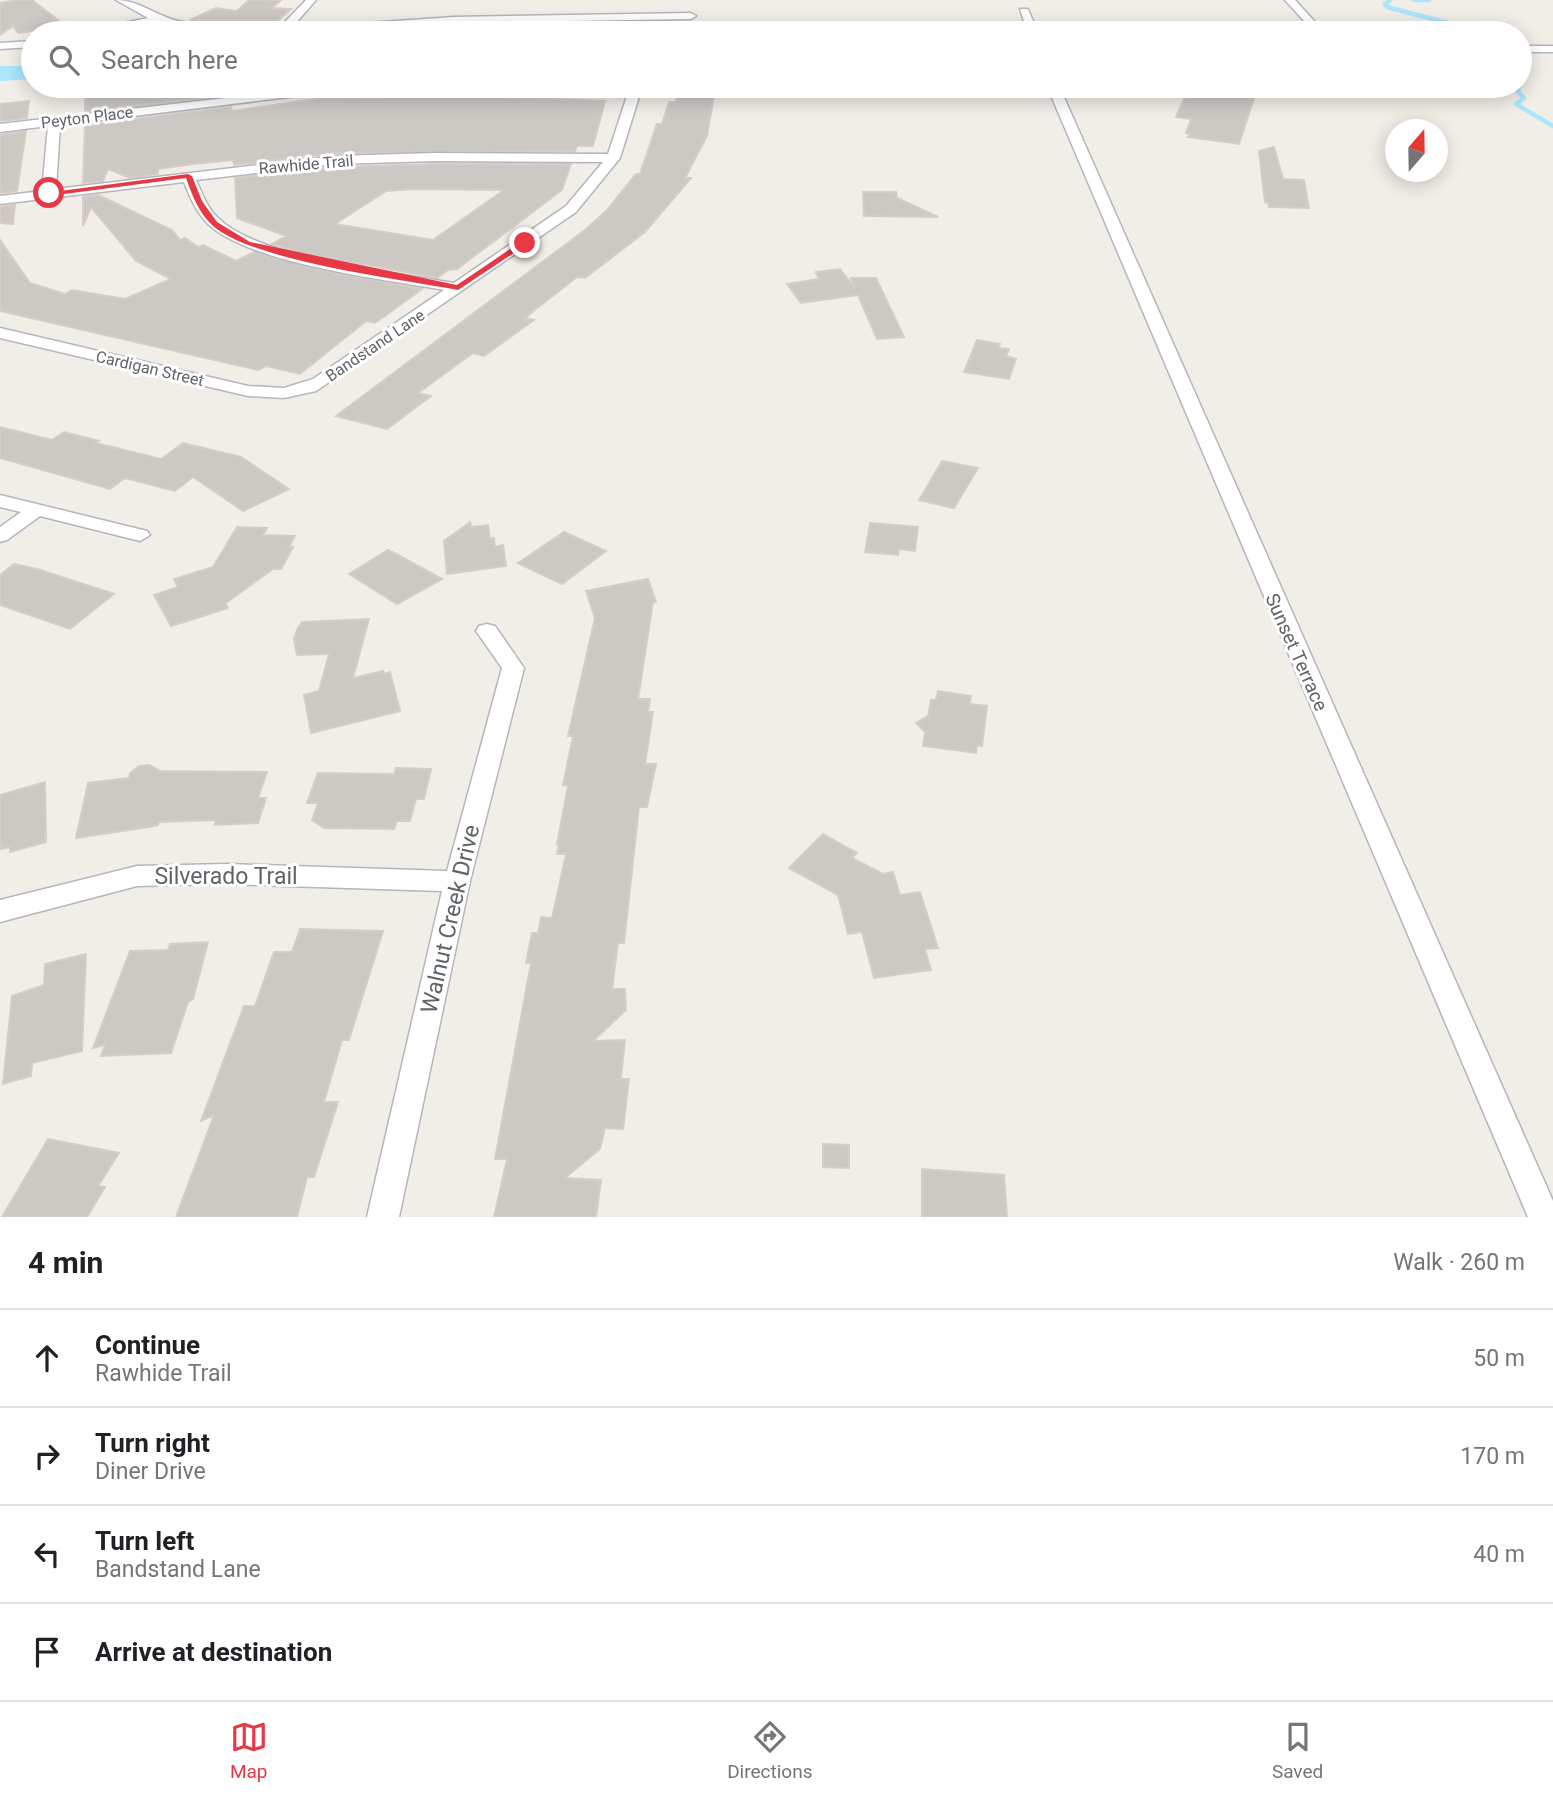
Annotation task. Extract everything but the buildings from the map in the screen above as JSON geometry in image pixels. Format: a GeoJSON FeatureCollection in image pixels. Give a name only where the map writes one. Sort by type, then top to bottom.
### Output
{"type":"FeatureCollection","features":[{"type":"Feature","properties":{"kind":"street"},"geometry":{"type":"LineString","coordinates":[[121,0],[163,21]]}},
{"type":"Feature","properties":{"kind":"street"},"geometry":{"type":"LineString","coordinates":[[291,21],[311,0]]}},
{"type":"Feature","properties":{"kind":"street"},"geometry":{"type":"LineString","coordinates":[[1290,0],[1309,21]]}},
{"type":"Feature","properties":{"kind":"street"},"geometry":{"type":"LineString","coordinates":[[1024,11],[1028,21]]}},
{"type":"Feature","properties":{"kind":"street"},"geometry":{"type":"LineString","coordinates":[[404,21],[456,15],[582,18],[691,16]]}},
{"type":"Feature","properties":{"kind":"street"},"geometry":{"type":"LineString","coordinates":[[146,21],[156,19]]}},
{"type":"Feature","properties":{"kind":"street"},"geometry":{"type":"LineString","coordinates":[[0,46],[21,45]]}},
{"type":"Feature","properties":{"kind":"street"},"geometry":{"type":"LineString","coordinates":[[1532,49],[1553,49]]}},
{"type":"Feature","properties":{"kind":"street","name":"Peyton Place"},"geometry":{"type":"LineString","coordinates":[[0,128],[213,98]]}},
{"type":"Feature","properties":{"kind":"street","name":"Bandstand Lane"},"geometry":{"type":"LineString","coordinates":[[302,391],[319,383],[571,209],[600,180],[614,158],[621,144],[633,98]]}},
{"type":"Feature","properties":{"kind":"street","name":"Sunset Terrace"},"geometry":{"type":"LineString","coordinates":[[1058,98],[1544,1217]]}},
{"type":"Feature","properties":{"kind":"street"},"geometry":{"type":"LineString","coordinates":[[49,193],[54,122]]}},
{"type":"Feature","properties":{"kind":"street","name":"Rawhide Trail"},"geometry":{"type":"LineString","coordinates":[[0,200],[188,176],[387,157],[614,158]]}},
{"type":"Feature","properties":{"kind":"street"},"geometry":{"type":"LineString","coordinates":[[188,176],[199,201],[215,223],[248,244],[307,259],[458,288]]}},
{"type":"Feature","properties":{"kind":"street","name":"Cardigan Street"},"geometry":{"type":"LineString","coordinates":[[0,333],[248,391],[277,396],[302,391]]}},
{"type":"Feature","properties":{"kind":"street"},"geometry":{"type":"LineString","coordinates":[[0,501],[140,535]]}},
{"type":"Feature","properties":{"kind":"street"},"geometry":{"type":"LineString","coordinates":[[0,536],[35,511]]}},
{"type":"Feature","properties":{"kind":"street","name":"Walnut Creek Drive"},"geometry":{"type":"LineString","coordinates":[[383,1217],[457,881],[513,668],[487,631]]}},
{"type":"Feature","properties":{"kind":"street","name":"Silverado Trail"},"geometry":{"type":"LineString","coordinates":[[0,911],[137,876],[227,874],[457,881]]}},
{"type":"Feature","properties":{"kind":"water"},"geometry":{"type":"Polygon","coordinates":[[[0,66],[21,66],[21,80],[0,81],[0,66]]]}},
{"type":"Feature","properties":{"kind":"waterway"},"geometry":{"type":"LineString","coordinates":[[1390,0],[1385,4],[1387,7],[1440,21]]}},
{"type":"Feature","properties":{"kind":"waterway"},"geometry":{"type":"LineString","coordinates":[[1414,0],[1429,0]]}},
{"type":"Feature","properties":{"kind":"waterway"},"geometry":{"type":"LineString","coordinates":[[1524,98],[1516,104],[1553,126]]}},
{"type":"Feature","properties":{"kind":"route"},"geometry":{"type":"LineString","coordinates":[[49,193],[188,176],[199,201],[215,223],[248,244],[307,259],[458,288],[525,243]]}}]}
